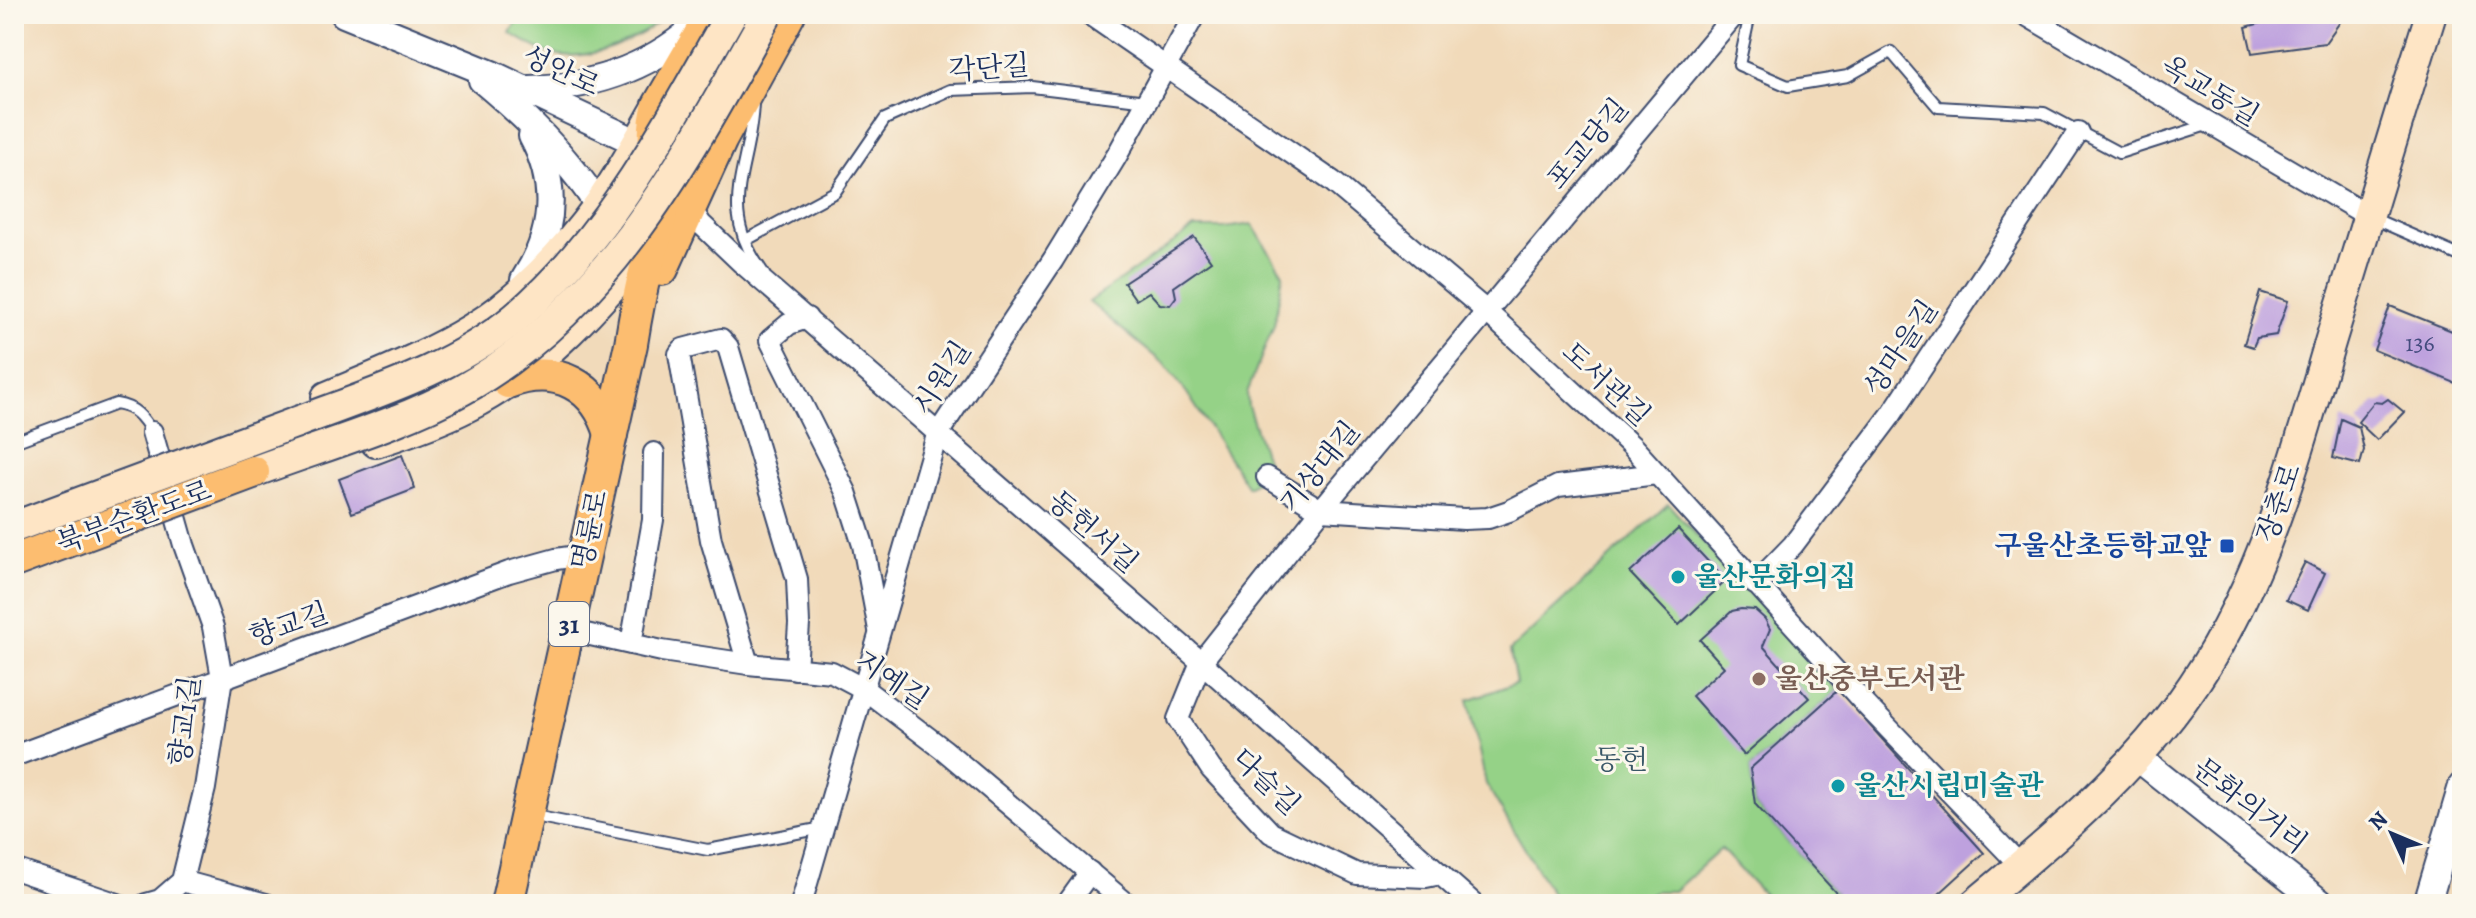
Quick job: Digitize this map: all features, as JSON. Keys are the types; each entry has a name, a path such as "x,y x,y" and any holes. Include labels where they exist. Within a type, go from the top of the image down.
{"main road":[{"path":"242,437 440,348 502,307 537,275 646,146 659,105 710,14"},
{"path":"242,437 402,383 471,348 513,319 566,267 614,208 681,102 731,14"},
{"path":"255,477 448,396 499,367 532,343 609,267 639,227 709,117 767,14"},
{"path":"631,344 637,308 721,139 789,14"},
{"name":"장춘로","path":"1975,904 2138,758 2184,699 2233,619 2271,533 2431,14"},
{"path":"646,146 661,190 682,220"},
{"path":"255,477 417,428 469,406 508,382 570,329 628,269 682,220"},
{"path":"631,344 682,220"},
{"name":"명륜로","path":"507,904 631,344"},
{"path":"508,382 526,375 543,374 572,383 600,407 611,434"},
{"name":"북부순환도로","path":"27,522 242,437"},
{"name":"북부순환도로","path":"14,561 255,477"}],"street":[{"name":"성안로","path":"344,14 446,55 516,95 672,159 703,154 721,139"},
{"path":"516,95 617,74 675,44 710,14"},
{"name":"도서관길","path":"1089,14 1332,181 1485,310 1631,445 1867,706 2021,866"},
{"name":"시원길","path":"801,904 937,435 1053,260 1195,14"},
{"name":"포교당길","path":"1485,310 1735,14"},
{"name":"옥교동길","path":"2024,14 2368,216"},
{"path":"516,95 537,131 599,205 614,232 628,269 637,308"},
{"path":"502,307 537,260 546,240 550,202 543,163 516,95"},
{"name":"성마을길","path":"1755,584 1793,545 1891,415 2078,132"},
{"path":"646,146 667,164 682,220"},
{"name":"동헌서길","path":"682,220 777,292 1474,904"},
{"name":"기상대길","path":"1201,662 1485,310"},
{"path":"807,318 789,324 770,340 846,492 863,545 880,634"},
{"path":"748,664 711,540 679,354 683,349 721,339 728,347 797,579 799,624 796,669"},
{"name":"향교1길","path":"152,432 184,545 213,627 222,678 205,788 182,881"},
{"path":"631,644 653,520 654,453"},
{"path":"1267,477 1321,510 1488,518 1558,486 1657,474"},
{"name":"향교길","path":"14,756 509,572 584,555"},
{"name":"지예길","path":"568,630 748,664 832,672 864,689 943,749 1127,904"},
{"name":"다슬길","path":"1201,662 1178,719 1211,769 1271,833 1357,874 1426,877 1441,874"},
{"name":"문화의거리","path":"2138,758 2322,904"},
{"path":"2427,904 2462,786"},
{"path":"14,869 118,904"},
{"path":"1067,904 1090,872"},
{"path":"146,904 160,900 182,881 266,904"}],"lane":[{"path":"1750,14 1739,65 1788,86 1848,76 1891,52 1938,107 2044,113 2119,153 2210,124"},
{"path":"759,71 754,87 751,133 737,190 737,207 746,240 758,265 777,292"},
{"name":"각단길","path":"746,240 835,192 885,119 950,90 1032,87 1147,101"},
{"path":"2368,216 2462,257"},
{"path":"14,442 116,404 129,406 143,417 152,432"},
{"path":"527,815 708,850 823,828"}],"green space":[{"path":"521,14 670,14 644,32 613,47 565,56 544,51 510,33"},
{"path":"1252,224 1283,274 1274,325 1247,393 1248,406 1270,472 1248,487 1187,393 1164,364 1089,302 1194,228"},
{"name":"동헌","path":"1668,504 1838,690 1750,769 1755,804 1836,893 1825,904 1773,904 1721,849 1674,891 1655,891 1632,904 1558,904 1486,784 1468,700 1516,683 1510,650"}],"building":[{"path":"2296,14 2338,14 2340,22 2325,43 2252,53 2246,27"},
{"path":"1194,237 1211,261 1174,287 1176,297 1170,305 1160,304 1149,292 1136,300 1124,283"},
{"path":"2260,292 2288,301 2276,335 2257,338 2253,347 2244,344"},
{"path":"2390,306 2462,335 2462,376 2457,376 2455,383 2374,350"},
{"path":"2388,399 2404,412 2377,440 2358,422 2374,402 2382,403"},
{"path":"2341,419 2359,427 2364,450 2360,465 2333,458"},
{"path":"402,455 415,489 352,513 339,479"},
{"name":"울산문화의집","path":"1678,529 1726,581 1679,625 1630,573"},
{"path":"2305,562 2325,573 2308,610 2286,600"},
{"path":"1755,610 1765,619 1770,629 1763,646 1809,698 1744,755 1692,696 1724,667 1700,640 1732,611"},
{"name":"울산시립미술관","path":"1838,690 1984,853 1928,904 1846,904 1755,804 1750,769"}],"place":[{"name":"구울산초등학교앞","path":"2227,546"},
{"name":"울산문화의집","path":"1678,577"},
{"name":"울산중부도서관","path":"1759,679"},
{"name":"울산시립미술관","path":"1838,786"}]}
